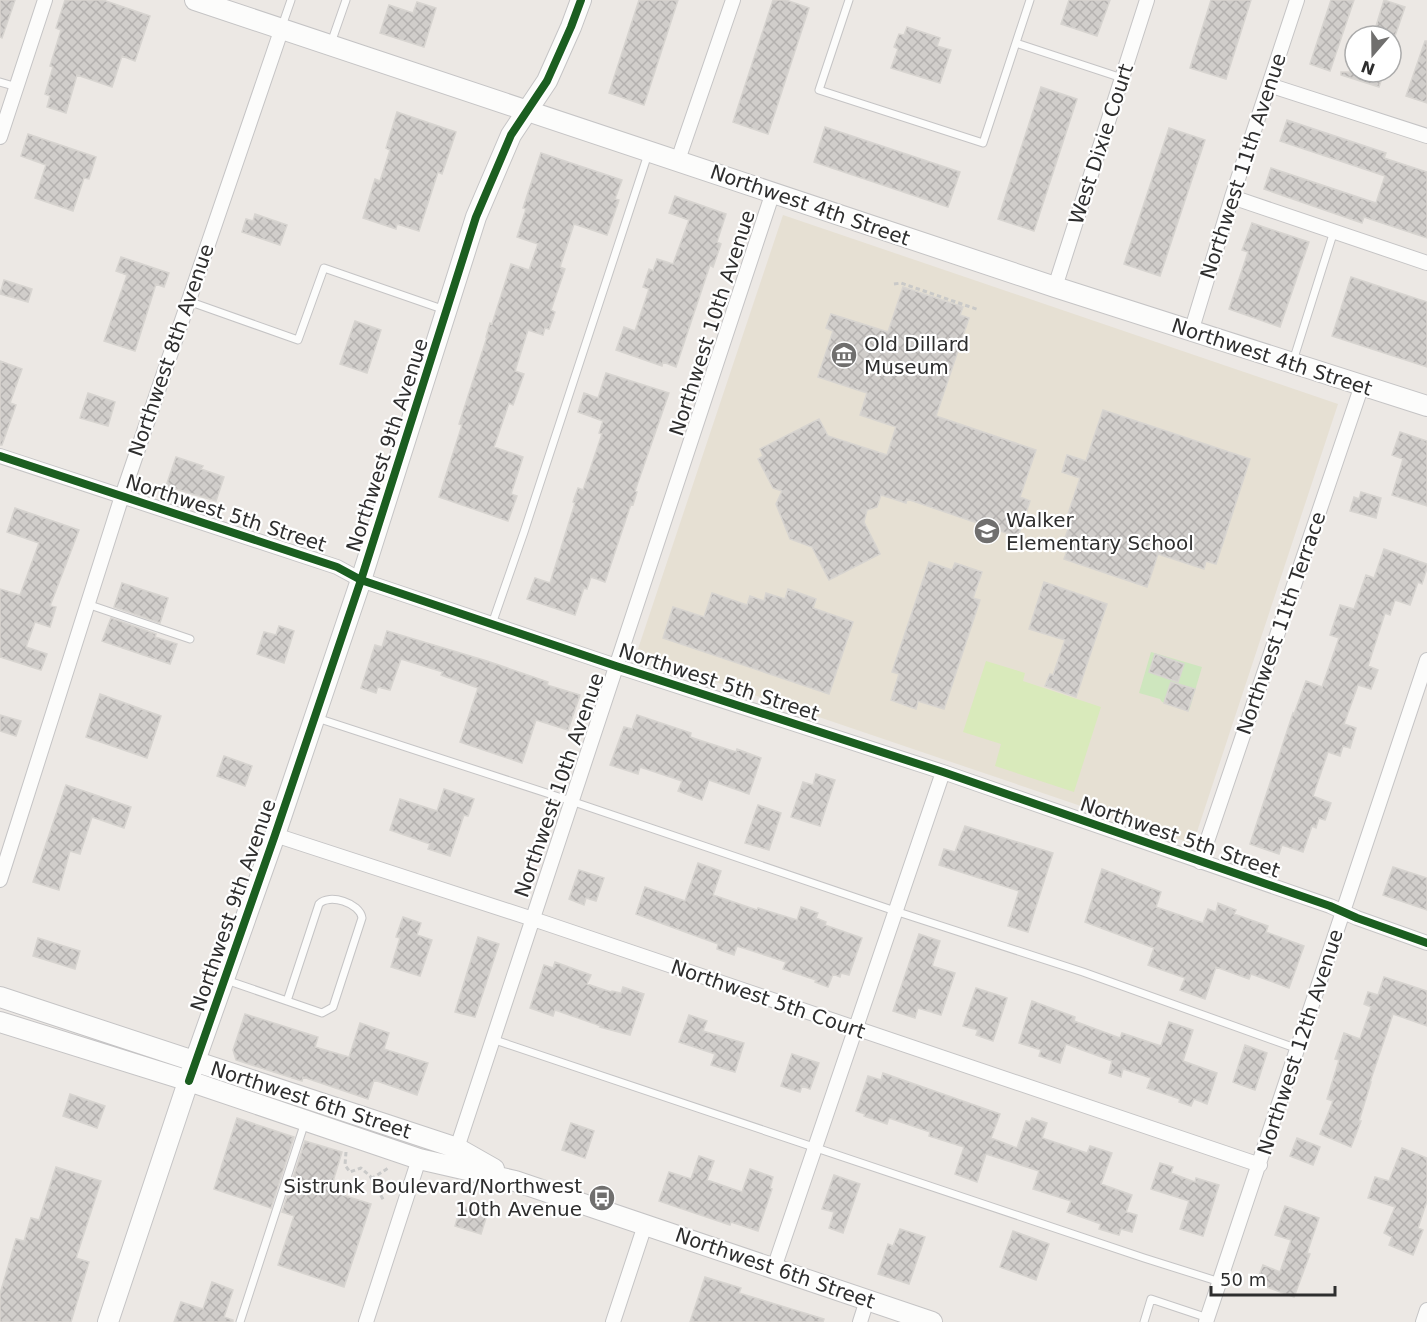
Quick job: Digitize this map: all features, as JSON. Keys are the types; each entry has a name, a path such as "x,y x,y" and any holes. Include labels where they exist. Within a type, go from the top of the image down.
{"street":[{"path":"0,137 45,0"},
{"name":"Northwest 4th Street","path":"195,0 1191,332 1427,406"},
{"name":"Northwest 9th Avenue","path":"108,1322 195,1061 275,835 361,580 476,218 511,135 547,81 572,27 581,0"},
{"path":"678,160 733,0"},
{"name":"West Dixie Court","path":"1055,287 1148,0"},
{"name":"Northwest 11th Avenue","path":"1191,332 1232,197 1297,0"},
{"name":"Northwest 8th Avenue","path":"0,880 122,496 282,28"},
{"path":"1269,85 1427,136"},
{"name":"Northwest 10th Avenue","path":"457,1149 531,919 773,192"},
{"path":"1232,197 1427,263"},
{"name":"Northwest 11th Terrace","path":"1200,862 1362,385"},
{"name":"Northwest 5th Street","path":"0,456 337,567 361,580 616,666 943,772 1343,911 1427,943"},
{"name":"Northwest 12th Avenue","path":"1207,1320 1427,660"},
{"path":"774,1268 943,772"},
{"name":"Northwest 5th Court","path":"275,835 1260,1165"},
{"name":"Northwest 6th Street","path":"0,998 457,1149 515,1181"},
{"name":"Northwest 6th Street","path":"0,1022 189,1081 419,1159 515,1181 932,1322"},
{"path":"366,1322 419,1159"},
{"path":"613,1322 645,1225"},
{"path":"860,1322 867,1300"},
{"path":"1423,1322 1427,1310"}],"lane":[{"path":"282,28 291,0"},
{"path":"330,45 346,0"},
{"path":"849,0 819,90 983,143 1030,0"},
{"path":"1016,43 1122,78"},
{"path":"0,82 17,87"},
{"path":"492,624 649,151"},
{"path":"1292,363 1334,231"},
{"path":"188,301 298,340 324,268 447,311"},
{"path":"87,604 190,639"},
{"path":"315,717 1083,972 1298,1049"},
{"path":"224,980 322,1013 328,1012 333,1007 362,918 357,907 330,898 323,899 319,904 287,1001"},
{"path":"492,1038 1220,1282"},
{"path":"240,1322 305,1120"},
{"path":"1144,1322 1151,1299 1207,1320"}],"path":[{"path":"894,284 901,283 979,310"},
{"path":"346,1147 345,1165 350,1172 361,1168 371,1179 384,1201"},
{"path":"371,1179 396,1164"}],"shaded area":[{"name":"Walker Elementary School","path":"783,215 1338,404 1193,844 636,655"}],"green space":[{"path":"1151,652 1202,667 1189,711 1139,693"},
{"path":"986,661 1025,673 1023,681 1101,707 1074,792 995,766 1001,744 963,732"}],"building":[{"path":"0,0 15,0 2,38 0,37"},
{"path":"65,0 103,0 150,16 135,61 122,56 112,87 77,75 66,113 47,107 50,96 45,94 53,67 50,66 61,30 56,28"},
{"path":"639,0 678,0 644,105 609,93"},
{"path":"773,0 786,0 809,8 768,134 733,122"},
{"path":"1069,0 1110,0 1097,36 1061,24"},
{"path":"1211,0 1251,0 1226,79 1190,68"},
{"path":"1331,0 1354,0 1346,24 1343,24 1343,33 1330,71 1310,64"},
{"path":"1384,0 1405,7 1399,24 1377,24"},
{"path":"417,2 436,8 424,47 380,33 389,5 413,13"},
{"path":"907,27 940,38 937,46 951,50 940,83 891,68 898,49 894,47 899,34 904,35"},
{"path":"1425,41 1427,41 1427,103 1406,96"},
{"path":"1041,87 1077,99 1034,231 998,219"},
{"path":"397,112 456,132 442,174 438,172 419,231 397,224 396,229 363,218 375,179 380,181 390,150 386,148"},
{"path":"1287,120 1386,153 1384,158 1427,172 1427,238 1364,217 1362,223 1264,189 1271,168 1376,203 1385,176 1280,141"},
{"path":"825,127 960,172 948,207 814,162"},
{"path":"1169,128 1205,140 1160,276 1124,264"},
{"path":"28,134 96,157 89,179 84,178 73,211 35,198 46,165 21,156"},
{"path":"541,153 622,180 615,199 619,200 607,235 574,224 560,267 565,269 551,310 555,312 549,329 545,328 543,335 528,330 515,371 524,374 513,405 509,403 494,447 523,457 511,494 517,496 508,521 439,497 462,425 459,424 490,323 492,324 511,264 529,270 538,244 517,237 526,209 523,208"},
{"path":"675,196 726,214 717,242 721,244 713,267 710,265 676,367 663,362 662,366 616,350 624,327 635,331 649,289 643,287 649,269 653,271 657,259 673,264 689,220 669,213"},
{"path":"255,214 287,225 280,245 242,232 246,219 253,221"},
{"path":"1252,223 1309,242 1280,327 1229,309 1248,252 1242,250"},
{"path":"121,257 169,273 164,287 156,284 135,351 104,341 127,275 116,271"},
{"path":"1351,277 1427,302 1427,367 1332,336"},
{"path":"4,280 32,289 28,302 0,294"},
{"path":"903,287 963,307 960,315 969,318 936,416 1036,450 1020,497 1030,501 1018,537 907,499 906,503 881,495 877,507 867,510 864,522 880,554 829,580 812,547 790,539 776,504 782,491 773,488 758,459 763,456 760,449 819,419 828,436 887,455 896,427 860,415 867,393 818,377 833,331 826,328 831,314 888,332"},
{"path":"355,321 381,330 367,373 340,364"},
{"path":"0,361 22,369 10,403 16,405 2,445 0,445"},
{"path":"606,373 669,393 635,491 637,492 633,505 631,504 605,582 591,577 587,589 584,588 575,615 527,599 535,578 550,583 575,503 573,502 578,488 583,490 602,434 599,433 603,421 578,412 584,393 598,398"},
{"path":"88,393 115,402 108,426 80,418"},
{"path":"1103,410 1250,459 1216,564 1206,561 1204,569 1158,554 1147,587 1064,559 1067,551 1061,549 1070,524 1065,523 1080,478 1062,472 1067,455 1086,461"},
{"path":"1400,432 1427,441 1427,506 1392,495 1403,459 1392,455"},
{"path":"176,457 203,466 201,469 224,477 216,501 166,486"},
{"path":"1361,492 1381,498 1376,518 1350,511 1354,497 1359,499"},
{"path":"15,508 79,530 50,606 56,607 50,627 35,622 26,647 47,654 41,670 0,657 0,589 20,595 39,543 7,532"},
{"path":"1384,549 1427,564 1427,568 1422,584 1418,582 1410,605 1395,600 1390,615 1385,613 1368,666 1378,670 1371,689 1358,685 1344,724 1356,728 1350,748 1343,746 1340,756 1328,752 1313,796 1331,803 1325,820 1319,818 1316,828 1312,826 1303,852 1282,845 1279,854 1250,844 1293,713 1306,681 1322,687 1339,638 1330,635 1340,605 1354,609 1366,575 1374,578"},
{"path":"929,562 952,570 955,563 982,572 973,598 980,600 944,709 918,701 916,709 891,700 899,674 892,672"},
{"path":"1044,582 1107,604 1076,697 1045,686 1050,674 1053,675 1065,640 1029,629"},
{"path":"122,583 168,598 160,623 114,607"},
{"path":"788,589 816,599 813,608 853,622 829,694 663,638 673,607 704,617 712,593 747,605 750,596 764,601 766,593 785,599"},
{"path":"111,618 177,644 170,664 102,641"},
{"path":"279,626 294,631 284,663 257,654 264,632 276,635"},
{"path":"387,631 487,661 548,682 547,685 580,695 568,730 536,720 522,763 460,742 478,688 441,675 443,672 401,659 390,690 378,687 376,693 361,688 375,645 382,647"},
{"path":"1155,654 1184,664 1178,682 1149,672"},
{"path":"1171,682 1195,689 1188,711 1164,703"},
{"path":"100,694 161,716 147,758 86,737"},
{"path":"0,715 21,721 16,736 0,731"},
{"path":"637,715 691,733 690,737 736,752 737,749 761,758 749,794 709,780 702,800 678,791 682,781 640,767 638,774 610,765 624,727 632,729"},
{"path":"224,756 252,766 245,786 217,776"},
{"path":"816,774 835,780 820,826 791,817 803,782 813,785"},
{"path":"66,785 131,807 124,828 92,817 80,854 70,851 59,890 33,882"},
{"path":"444,789 474,799 468,816 464,815 450,856 428,849 430,844 390,830 400,799 437,811"},
{"path":"758,805 781,813 769,850 745,843"},
{"path":"965,826 1053,853 1028,932 1008,926 1019,891 939,865 944,849 955,852"},
{"path":"698,863 721,871 713,895 757,910 758,908 797,920 801,907 818,913 816,918 826,922 825,925 862,938 849,975 841,973 840,977 833,974 828,987 815,982 816,980 783,969 786,962 737,946 734,955 717,949 718,944 636,914 645,887 685,901"},
{"path":"1393,867 1427,878 1427,910 1383,895"},
{"path":"1102,869 1161,892 1156,907 1203,923 1208,909 1216,912 1218,903 1236,910 1234,914 1268,926 1266,932 1304,946 1289,988 1251,974 1249,979 1216,967 1205,999 1180,990 1185,978 1148,965 1154,948 1085,922"},
{"path":"579,870 604,878 596,901 586,898 584,905 569,899"},
{"path":"403,917 421,923 417,935 432,940 420,976 391,967 400,938 396,937"},
{"path":"919,934 940,941 932,966 955,973 941,1015 918,1008 915,1018 893,1011"},
{"path":"478,937 499,944 475,1017 455,1012"},
{"path":"38,938 80,951 75,969 33,956"},
{"path":"555,962 591,975 587,984 611,992 621,993 623,987 644,994 630,1035 600,1027 555,1010 553,1016 530,1008 544,965 553,968"},
{"path":"1384,977 1427,991 1427,1026 1393,1014 1351,1147 1320,1134 1333,1101 1327,1099 1339,1060 1335,1059 1344,1033 1360,1039 1371,1007 1364,1004 1368,992 1378,995"},
{"path":"976,988 1007,998 993,1041 976,1035 978,1030 963,1026"},
{"path":"1032,1001 1075,1017 1074,1021 1120,1038 1122,1033 1161,1046 1169,1022 1193,1030 1183,1061 1217,1073 1207,1104 1194,1099 1191,1106 1179,1102 1180,1099 1147,1088 1151,1078 1123,1069 1121,1077 1109,1073 1112,1061 1066,1044 1060,1063 1039,1056 1041,1050 1019,1043"},
{"path":"245,1014 318,1037 315,1047 349,1057 360,1023 389,1033 384,1049 428,1063 417,1095 374,1080 368,1099 303,1077 302,1081 236,1060 233,1050"},
{"path":"689,1015 707,1021 703,1031 744,1043 735,1072 711,1065 715,1054 679,1042"},
{"path":"1245,1045 1267,1053 1255,1090 1233,1082"},
{"path":"792,1054 819,1063 810,1089 802,1086 800,1092 781,1086"},
{"path":"883,1073 1000,1114 991,1138 1017,1148 1026,1121 1030,1122 1032,1118 1047,1123 1042,1138 1087,1153 1090,1146 1112,1153 1101,1184 1132,1195 1126,1212 1137,1215 1132,1232 1121,1229 1119,1235 1099,1229 1101,1224 1067,1212 1071,1201 1033,1189 1039,1171 986,1154 977,1182 955,1174 964,1147 929,1136 930,1132 889,1118 887,1124 856,1111 868,1076 881,1080"},
{"path":"70,1094 105,1106 97,1128 63,1116"},
{"path":"237,1118 294,1137 271,1208 214,1189"},
{"path":"571,1123 594,1131 585,1158 562,1150"},
{"path":"1297,1138 1320,1147 1313,1165 1290,1156"},
{"path":"305,1141 342,1152 330,1191 371,1204 344,1287 278,1265 294,1216 282,1212"},
{"path":"1402,1148 1427,1158 1427,1201 1418,1228 1423,1230 1413,1255 1389,1245 1392,1237 1384,1233 1395,1207 1368,1198 1375,1177 1389,1181"},
{"path":"699,1156 714,1161 707,1180 742,1192 750,1169 773,1177 770,1188 772,1189 758,1231 731,1222 730,1225 659,1201 669,1172 691,1179"},
{"path":"1160,1163 1173,1167 1171,1173 1195,1182 1196,1178 1219,1185 1203,1236 1180,1229 1189,1201 1151,1189"},
{"path":"56,1167 101,1181 76,1258 89,1262 71,1322 0,1322 0,1294 16,1239 24,1241 31,1218 39,1220"},
{"path":"834,1175 860,1184 843,1233 829,1228 834,1212 822,1209"},
{"path":"461,1206 487,1215 481,1234 455,1226"},
{"path":"1285,1206 1319,1218 1307,1253 1310,1254 1294,1297 1256,1283 1263,1265 1280,1272 1291,1240 1275,1235"},
{"path":"900,1229 925,1237 909,1284 878,1274 888,1244 893,1246"},
{"path":"1013,1231 1049,1244 1036,1280 1000,1267"},
{"path":"705,1277 741,1288 739,1293 824,1319 823,1322 690,1322"},
{"path":"212,1282 233,1290 224,1317 233,1322 174,1322 181,1302 203,1309"}],"cycle path":[{"path":"189,1081 361,580 476,217 511,135 547,81 581,0"},
{"path":"0,456 337,567 361,580 616,666 943,772 1330,906 1427,943"}],"place":[{"name":"Old Dillard Museum","path":"844,355"},
{"name":"Walker Elementary School","path":"987,531"},
{"name":"Sistrunk Boulevard/Northwest 10th Avenue","path":"602,1198"}]}
